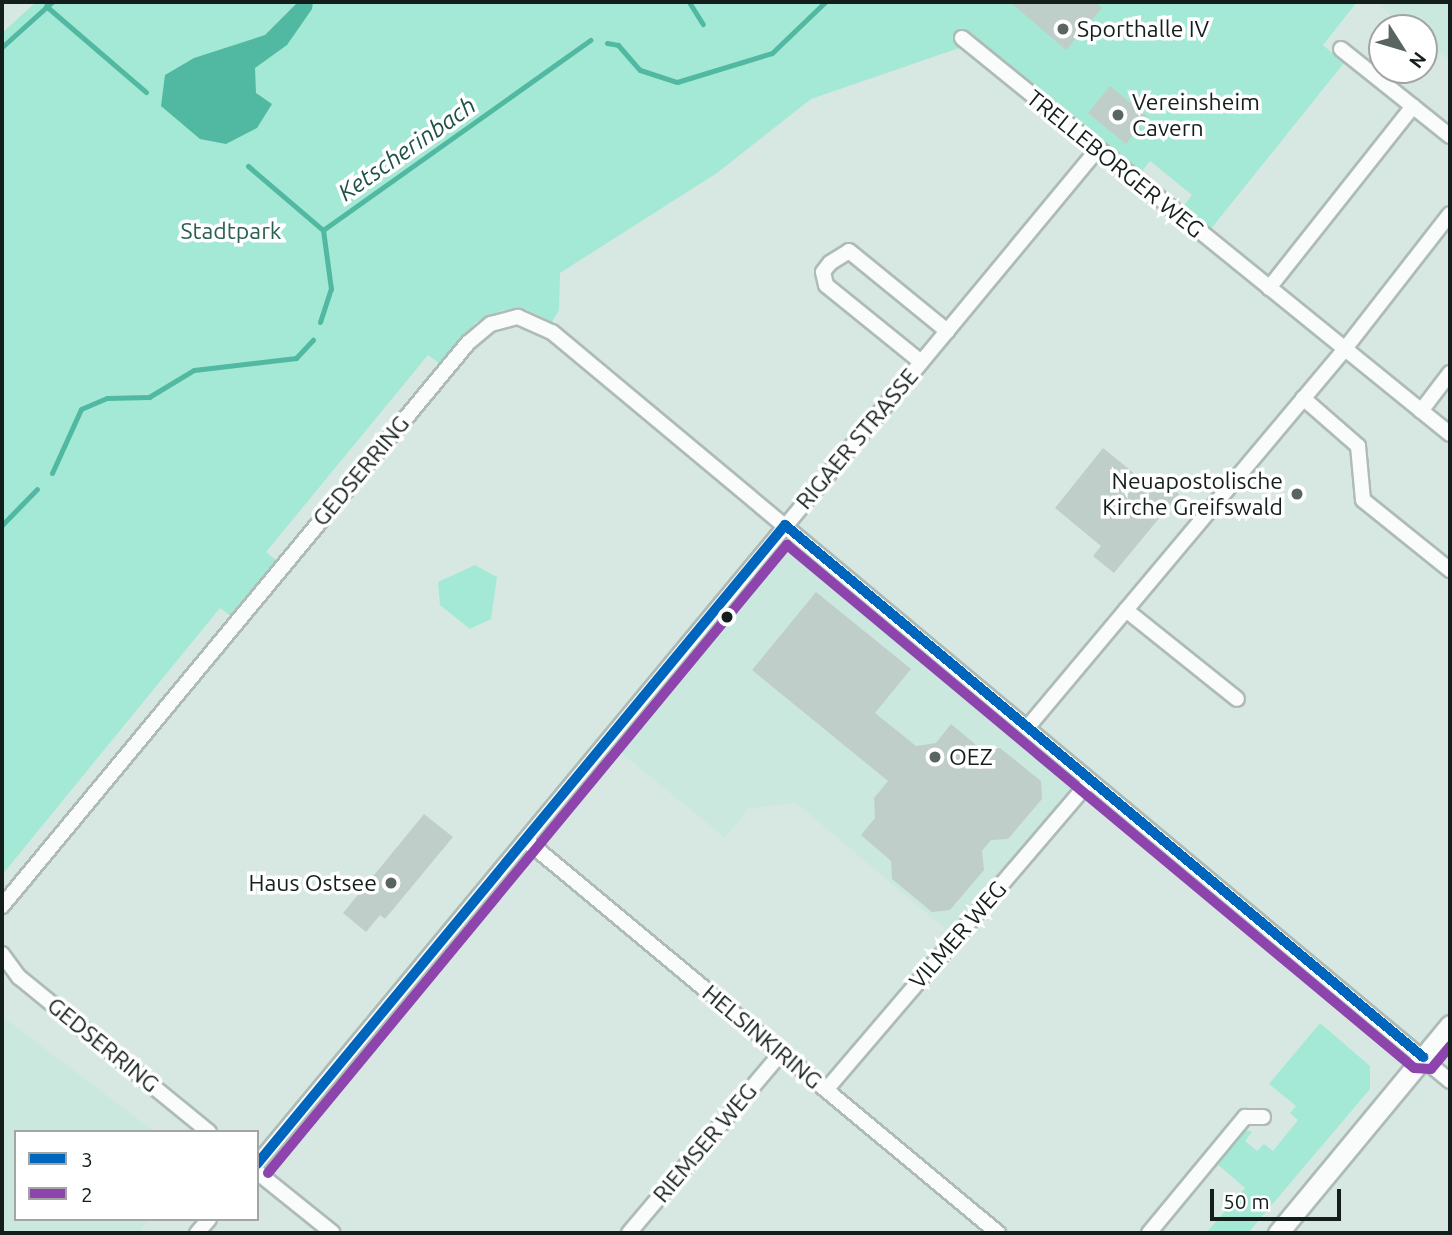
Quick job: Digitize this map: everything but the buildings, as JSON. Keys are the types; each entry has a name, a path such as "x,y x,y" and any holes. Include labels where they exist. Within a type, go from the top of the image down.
{"main road":[{"path":"1278,1233 1450,1025"}],"street":[{"name":"TRELLEBORGER WEG","path":"962,38 1450,434"},
{"path":"1341,49 1450,136"},
{"path":"1269,288 1413,106"},
{"name":"RIGAER STRASSE","path":"259,1162 1097,150"},
{"path":"1027,728 1344,350 1450,214"},
{"name":"RIGAER STRASSE","path":"920,362 826,285 823,272 830,263 849,251 947,331"},
{"name":"GEDSERRING","path":"2,906 468,342 491,324 518,317 552,332 1450,1081"},
{"path":"1421,411 1450,373"},
{"path":"1303,398 1358,446 1363,500 1450,570"},
{"path":"1126,611 1237,699"},
{"name":"VILMER WEG","path":"826,1090 1090,780"},
{"name":"HELSINKIRING","path":"527,841 998,1233"},
{"name":"GEDSERRING","path":"2,954 19,977 207,1130"},
{"name":"RIEMSER WEG","path":"629,1233 781,1054"},
{"path":"1149,1233 1245,1117 1263,1117"},
{"path":"259,1174 333,1233"}],"shaded area":[{"path":"298,2 313,2 312,9 287,45 255,68 256,93 272,104 257,128 226,144 200,139 161,106 165,75 194,58 265,35"},
{"path":"1375,2 1450,2 1450,61 1438,51 1438,14 1390,14"},
{"path":"788,549 804,554 1069,775 1070,793 950,933 796,803 748,809 725,838 613,746 775,557"},
{"path":"2,1016 152,1130 14,1130 14,1221 148,1221 138,1233 2,1233"}],"green space":[{"name":"Stadtpark","path":"36,2 1357,2 1323,45 1344,63 1210,230 1182,208 1192,195 1150,161 1140,174 965,29 962,47 811,99 717,173 560,273 559,310 552,322 525,309 503,310 476,322 440,364 428,355 266,552 277,561 231,616 220,608 2,875 2,33"},
{"path":"475,565 497,577 491,619 470,629 440,605 438,582"},
{"path":"1320,1023 1370,1066 1370,1089 1248,1233 1206,1233 1245,1188 1215,1162 1243,1129 1252,1132 1245,1141 1257,1151 1264,1144 1273,1151 1298,1120 1290,1113 1296,1106 1269,1084"}],"waterway":[{"path":"2,47 52,2"},
{"path":"689,2 703,24"},
{"name":"Ketscherinbach","path":"607,43 618,45 640,70 677,82 772,53 825,2"},
{"path":"46,6 146,92"},
{"name":"Ketscherinbach","path":"320,322 331,289 323,230 590,40"},
{"path":"248,166 323,230"},
{"name":"Ketscherinbach","path":"52,473 81,409 107,398 149,397 194,370 296,358 313,340"},
{"name":"Ketscherinbach","path":"2,525 37,489"}],"transit line":[{"name":"3","path":"785,525 1423,1057"},
{"name":"3","path":"259,1162 785,525"},
{"name":"2","path":"268,1173 787,545 1414,1068 1431,1069 1450,1046"}],"place":[{"name":"Sporthalle IV","path":"1063,29"},
{"name":"Vereinsheim Cavern","path":"1118,115"},
{"name":"Neuapostolische Kirche Greifswald","path":"1297,494"},
{"name":"OEZ","path":"935,757"},
{"name":"Haus Ostsee","path":"391,883"}]}
